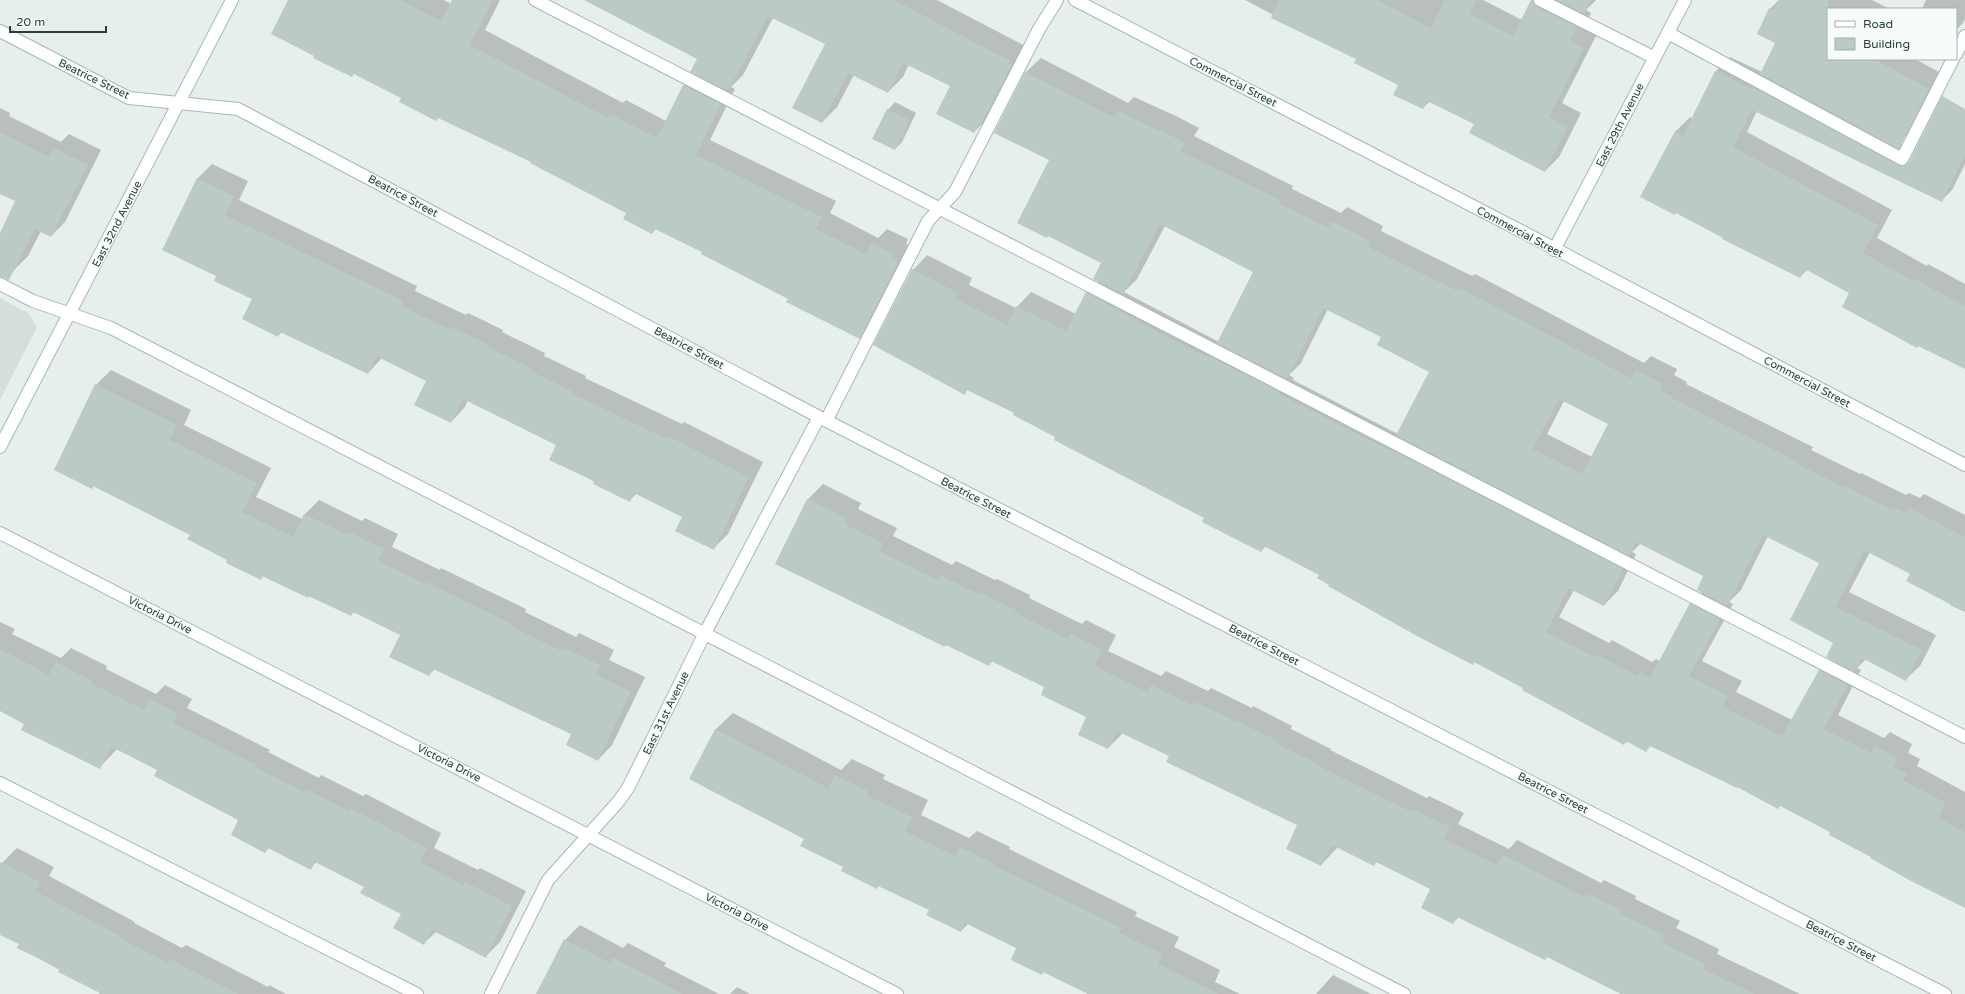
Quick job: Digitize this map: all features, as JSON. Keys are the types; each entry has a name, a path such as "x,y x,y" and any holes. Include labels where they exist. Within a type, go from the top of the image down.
{"street":[{"name":"East 32nd Avenue","path":"0,447 232,0"},
{"path":"535,0 1965,737"},
{"name":"East 31st Avenue","path":"491,994 548,880 628,788 705,633 928,222 955,192 1039,30 1057,0"},
{"name":"Commercial Street","path":"1075,0 1965,465"},
{"path":"1540,0 1655,58"},
{"name":"East 29th Avenue","path":"1554,250 1685,0"},
{"name":"Beatrice Street","path":"0,31 129,98 238,109 822,419 1945,994"},
{"path":"1668,33 1902,159 1952,60"},
{"path":"1957,52 1965,36"},
{"path":"0,284 33,301 111,328 1404,994"},
{"name":"Victoria Drive","path":"0,533 897,994"},
{"path":"0,783 417,994"}],"shaded area":[{"path":"0,298 28,313 37,327 0,400"}],"building":[{"path":"288,0 400,0 441,21 452,0 493,0 470,45 608,118 610,114 657,138 683,85 721,104 696,155 822,217 816,229 866,254 872,243 894,254 892,259 898,262 860,339 786,302 788,299 701,254 702,252 655,229 652,234 623,219 626,213 530,163 531,162 438,118 436,121 399,102 401,98 354,74 352,77 313,58 314,56 271,34"},
{"path":"584,0 894,0 1010,61 1009,64 1012,65 980,126 978,125 974,133 936,114 950,86 903,63 888,93 848,73 822,123 792,108 825,44 768,16 728,91 690,72 697,59"},
{"path":"1279,0 1377,0 1431,28 1445,0 1477,0 1470,14 1513,36 1531,0 1533,0 1537,7 1577,27 1570,41 1584,48 1549,117 1568,127 1545,172 1469,133 1474,124 1427,101 1423,109 1393,95 1398,85 1354,63 1356,59 1271,18"},
{"path":"1557,0 1591,0 1584,14"},
{"path":"1779,0 1828,0 1827,60 1876,60 1929,89 1899,149 1760,74 1775,43 1757,34 1769,8 1774,10"},
{"path":"1715,71 1752,89 1753,87 1902,166 1909,162 1942,96 1965,109 1965,154 1942,202 1752,110 1733,147 1878,225 1863,253 1912,280 1913,278 1965,306 1965,369 1918,346 1917,348 1842,307 1849,293 1805,269 1800,278 1722,239 1723,238 1676,213 1675,215 1640,197 1675,131 1683,136"},
{"path":"1025,72 1115,118 1118,111 1161,132 1161,130 1185,143 1180,151 1280,200 1278,203 1328,228 1332,221 1370,241 1367,246 1458,291 1460,288 1631,378 1636,370 1663,384 1660,390 1673,397 1672,398 1799,462 1798,464 1845,488 1846,487 1892,510 1893,507 1906,513 1909,508 1965,537 1965,612 1906,581 1910,574 1864,550 1836,607 1922,650 1906,681 1862,658 1854,672 1826,657 1833,643 1790,620 1819,563 1763,535 1727,606 1697,590 1703,576 1636,542 1629,556 1396,435 1429,372 1377,345 1381,337 1323,308 1287,379 1217,343 1253,272 1160,224 1123,294 1093,279 1101,263 1048,236 1047,238 1017,223 1049,160 994,133","holes":["1559,399 1608,424 1582,474 1533,449"]},
{"path":"887,109 910,120 895,150 872,139"},
{"path":"0,132 49,157 54,148 88,165 51,237 35,229 9,280 0,277 0,233 15,201 0,194"},
{"path":"197,178 234,196 225,215 404,301 401,306 451,330 452,327 489,345 488,347 531,368 530,371 572,391 571,393 667,439 668,436 749,477 714,550 675,531 682,517 634,493 630,502 593,484 594,481 549,460 556,445 463,399 451,423 414,405 426,381 376,356 368,374 280,332 278,337 242,319 252,299 214,281 216,276 162,250"},
{"path":"912,269 958,293 955,299 1007,325 1016,306 1066,331 1086,292 1148,327 1209,358 1210,356 1280,392 1279,394 1389,450 1390,449 1623,569 1604,606 1568,588 1546,632 1595,657 1596,654 1638,676 1640,672 1650,678 1690,603 1720,619 1689,676 1728,696 1722,707 1782,736 1819,670 1848,685 1824,729 1871,753 1875,746 1898,758 1894,767 1907,774 1903,780 1946,803 1938,818 1965,832 1965,908 1911,881 1870,858 1871,857 1829,835 1830,832 1780,806 1778,809 1737,787 1650,746 1646,752 1626,741 1624,745 1522,690 1523,688 1474,662 1473,665 1417,636 1328,586 1329,585 1317,578 1319,575 1264,546 1261,552 1202,522 1204,518 1054,440 1055,437 1013,415 1014,413 967,390 965,395 873,345"},
{"path":"95,384 177,425 170,440 257,483 242,512 293,537 304,514 348,535 349,532 384,549 378,561 425,584 426,582 512,624 511,626 562,651 564,648 600,665 595,674 631,692 598,761 566,745 571,734 433,669 429,676 389,657 400,635 353,612 351,616 309,596 308,598 262,576 261,580 226,563 227,560 187,539 190,535 93,486 92,489 54,470"},
{"path":"807,499 847,518 844,524 883,543 879,551 938,580 940,575 980,595 981,593 1016,610 1015,613 1068,639 1071,634 1102,650 1094,666 1148,692 1151,685 1193,706 1195,702 1278,741 1277,744 1317,763 1317,765 1412,812 1414,810 1450,827 1444,839 1497,865 1502,854 1586,898 1588,894 1622,911 1621,914 1666,936 1662,943 1705,964 1703,969 1755,994 1621,994 1547,957 1545,960 1457,917 1453,924 1421,908 1430,889 1376,862 1374,866 1332,845 1321,866 1286,849 1297,825 1166,762 1169,756 1117,731 1108,749 1078,735 1086,717 1041,695 1044,687 991,661 989,666 946,645 945,647 775,564"},
{"path":"0,649 49,675 56,662 93,681 92,684 144,710 150,699 178,714 173,723 256,765 254,767 304,792 306,789 349,811 350,808 427,848 420,862 463,885 465,882 512,906 486,958 432,930 424,945 393,928 401,914 360,893 364,887 315,862 311,870 268,848 265,853 231,835 238,820 154,776 157,770 112,747 100,769 21,730 24,724 0,711"},
{"path":"715,729 828,788 835,775 869,792 868,796 912,817 905,831 955,856 960,847 994,864 993,865 1121,928 1119,933 1163,954 1158,964 1219,994 1088,994 1043,972 1042,975 1011,960 1016,948 965,923 961,932 926,915 929,910 878,886 877,889 841,871 843,867 800,846 804,839 689,779"},
{"path":"0,862 40,882 35,891 121,936 120,938 168,963 170,959 238,994 102,994 58,972 60,969 17,948 19,944 0,935"},
{"path":"564,939 610,963 612,957 683,994 536,994"}]}
